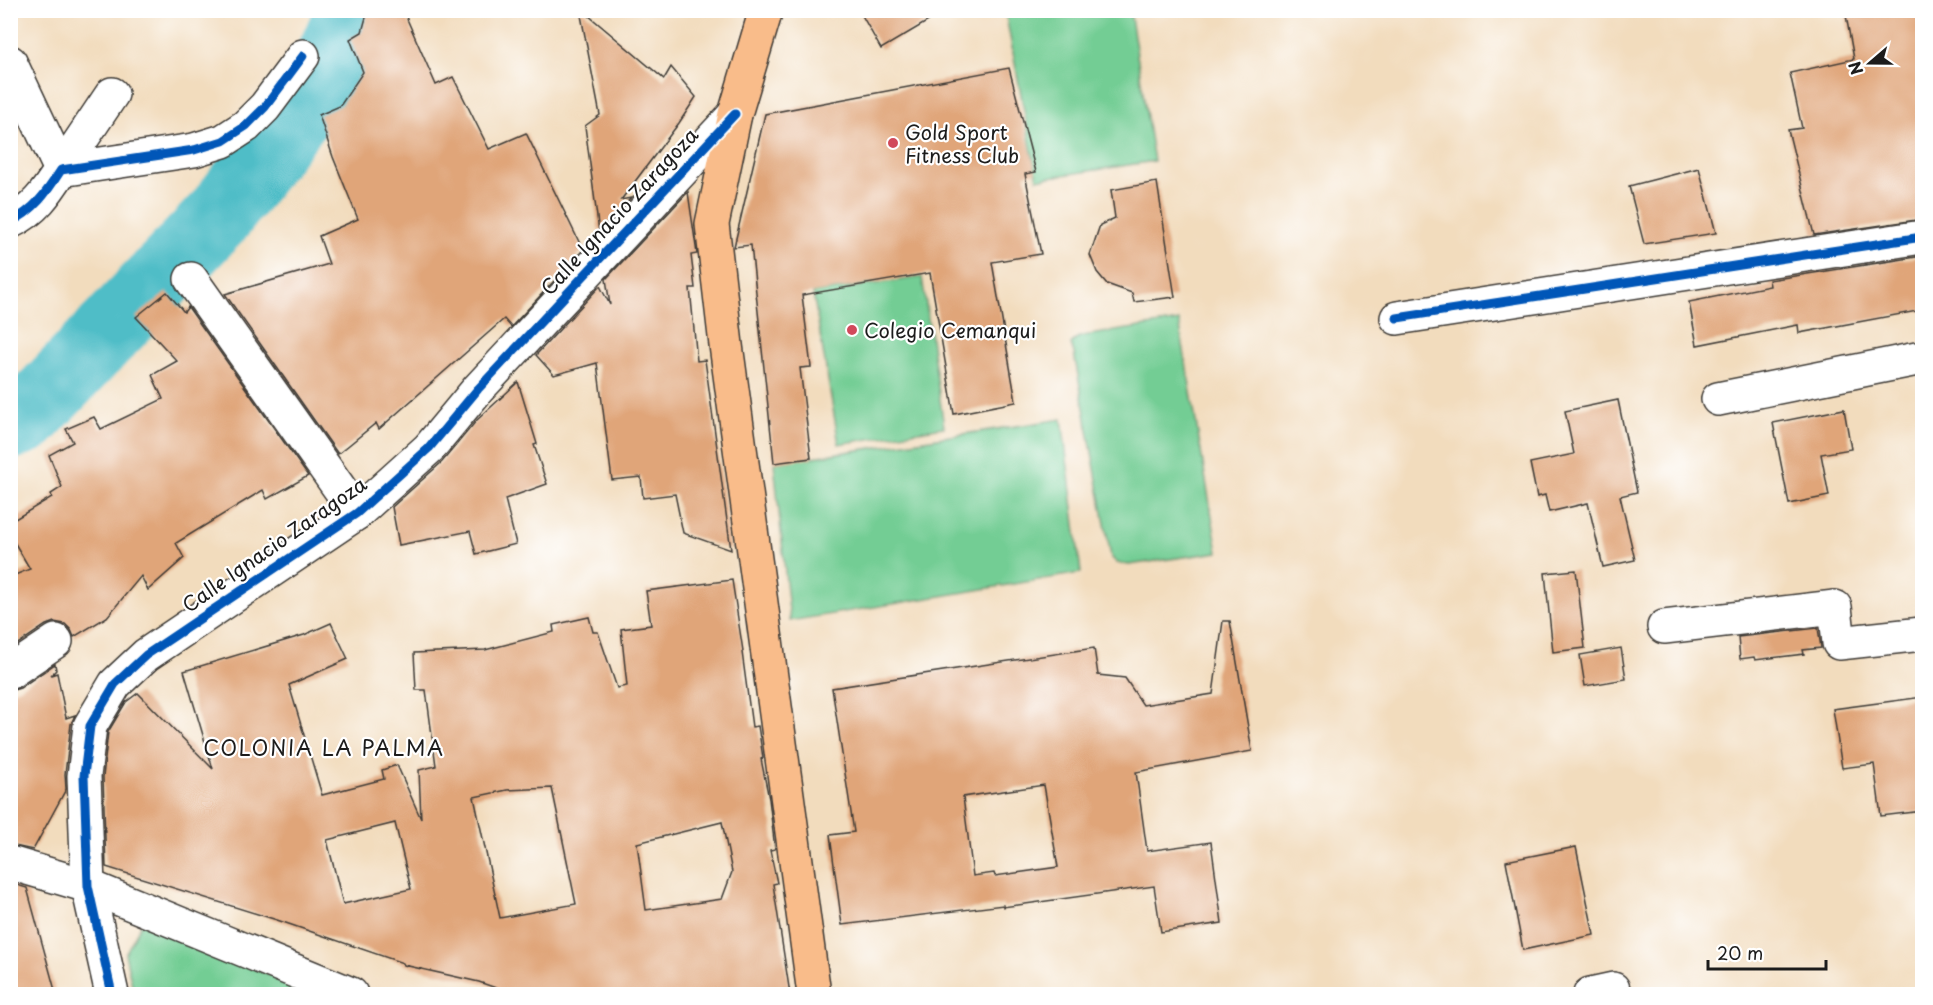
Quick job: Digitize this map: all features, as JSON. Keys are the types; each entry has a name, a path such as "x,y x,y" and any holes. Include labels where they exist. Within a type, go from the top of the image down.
{"main road":[{"path":"767,11 735,114 712,224 726,345 814,994"}],"street":[{"path":"61,170 194,150 223,141 246,126 265,108 303,56"},
{"path":"10,62 61,170"},
{"path":"10,222 23,216 45,196 112,94"},
{"name":"Calle Ignacio Zaragoza","path":"112,994 88,886 84,776 90,726 115,684 146,655 357,513 429,448 478,389 735,114"},
{"path":"1396,318 1923,237"},
{"name":"Calle Ignacio Zaragoza","path":"191,279 357,513"},
{"path":"1718,399 1923,358"},
{"path":"1664,627 1835,607 1839,643 1923,634"},
{"path":"10,672 56,641"},
{"path":"10,863 88,886 351,994"}],"green space":[{"path":"1005,11 1130,11 1154,161 1037,179"},
{"path":"922,277 944,427 839,444 813,293"},
{"path":"1179,321 1218,552 1129,565 1117,563 1111,557 1071,344 1083,336"},
{"path":"1062,419 1081,573 790,621 774,463"},
{"path":"142,923 318,994 134,994 125,954"}],"building":[{"path":"368,10 403,10 436,85 453,77 489,149 526,133 583,250 511,327 504,319 379,429 376,423 338,454 225,294 329,264 319,236 358,219 319,115 340,106 363,72 350,39 362,32"},
{"path":"580,10 664,79 671,67 696,97 621,200 631,198 599,232 585,126 600,115"},
{"path":"859,10 947,10 881,49"},
{"path":"1845,10 1919,10 1923,32 1923,219 1814,235 1788,130 1802,128 1790,73 1854,59"},
{"path":"1009,68 1036,172 1025,174 1041,254 992,262 1016,402 954,414 930,273 802,295 811,367 800,368 811,458 774,463 751,245 734,247 765,114"},
{"path":"1699,168 1716,233 1644,244 1629,186"},
{"path":"1157,182 1175,297 1134,302 1132,293 1107,284 1097,272 1090,255 1100,225 1115,218 1111,190"},
{"path":"688,192 697,254 691,255 695,288 690,288 697,361 705,360 731,550 683,533 675,494 643,498 641,477 612,480 597,363 554,375 536,355 600,286 610,305 606,279"},
{"path":"1923,256 1923,310 1799,333 1798,325 1697,345 1689,302 1770,286 1769,280"},
{"path":"167,292 184,312 188,307 308,476 267,499 263,490 176,543 184,558 148,590 141,576 107,617 74,637 65,624 54,622 10,649 10,577 30,569 10,535 10,522 52,497 51,494 62,487 49,455 73,442 66,429 94,417 101,429 163,399 152,375 177,361 136,317"},
{"path":"518,382 537,444 534,445 547,484 505,499 516,544 476,554 470,531 399,545 392,507 442,462 477,420"},
{"path":"1618,400 1637,492 1620,496 1635,560 1603,567 1588,503 1549,512 1545,495 1537,497 1530,463 1574,454 1565,411"},
{"path":"1844,409 1851,449 1821,454 1829,496 1789,504 1773,423"},
{"path":"1576,570 1585,648 1553,652 1545,573"},
{"path":"732,580 752,727 758,726 763,758 761,759 769,799 775,849 770,850 777,883 773,884 790,994 500,994 499,989 479,982 404,965 277,920 106,867 103,777 108,732 126,702 138,693 213,769 184,671 304,635 331,623 348,659 289,685 322,795 384,779 382,770 397,765 421,819 419,770 436,766 426,690 416,690 414,653 485,650 554,632 553,625 589,617 593,632 598,632 617,688 627,686 621,629 651,625 646,591","holes":["552,788 576,904 500,918 474,797 507,790","722,822 732,872 722,899 646,910 637,843","395,823 411,889 343,904 327,840"]},
{"path":"1223,621 1230,621 1252,751 1136,772 1147,851 1211,842 1222,923 1161,932 1154,886 1003,907 1003,905 842,925 830,835 854,832 832,688 1094,648 1098,675 1125,678 1143,705 1213,694","holes":["1044,785 1058,867 995,876 994,873 973,876 963,797"]},
{"path":"1818,628 1821,648 1803,650 1804,654 1755,660 1754,657 1740,659 1738,637"},
{"path":"1621,648 1626,679 1585,686 1580,655"},
{"path":"55,664 56,670 51,675 57,673 66,718 75,715 71,724 65,774 66,789 33,850 10,845 10,691 20,688"},
{"path":"1923,697 1923,811 1881,816 1874,764 1842,768 1833,709"},
{"path":"1576,847 1594,935 1523,950 1506,861"},
{"path":"10,883 27,888 56,994 10,994"}],"waterway":[{"path":"10,425 25,419 219,216 318,86 351,10"}],"cycle path":[{"path":"10,222 33,207 61,170 194,150 223,141 246,126 265,107 303,56"},
{"path":"112,994 88,886 84,776 90,726 115,684 146,655 357,513 429,448 478,389 735,114"},
{"path":"1397,318 1922,237"}],"place":[{"name":"Gold Sport Fitness Club","path":"893,143"},
{"name":"Colegio Cemanqui","path":"852,330"}],"district":[{"name":"COLONIA LA PALMA","path":"324,747"}]}
